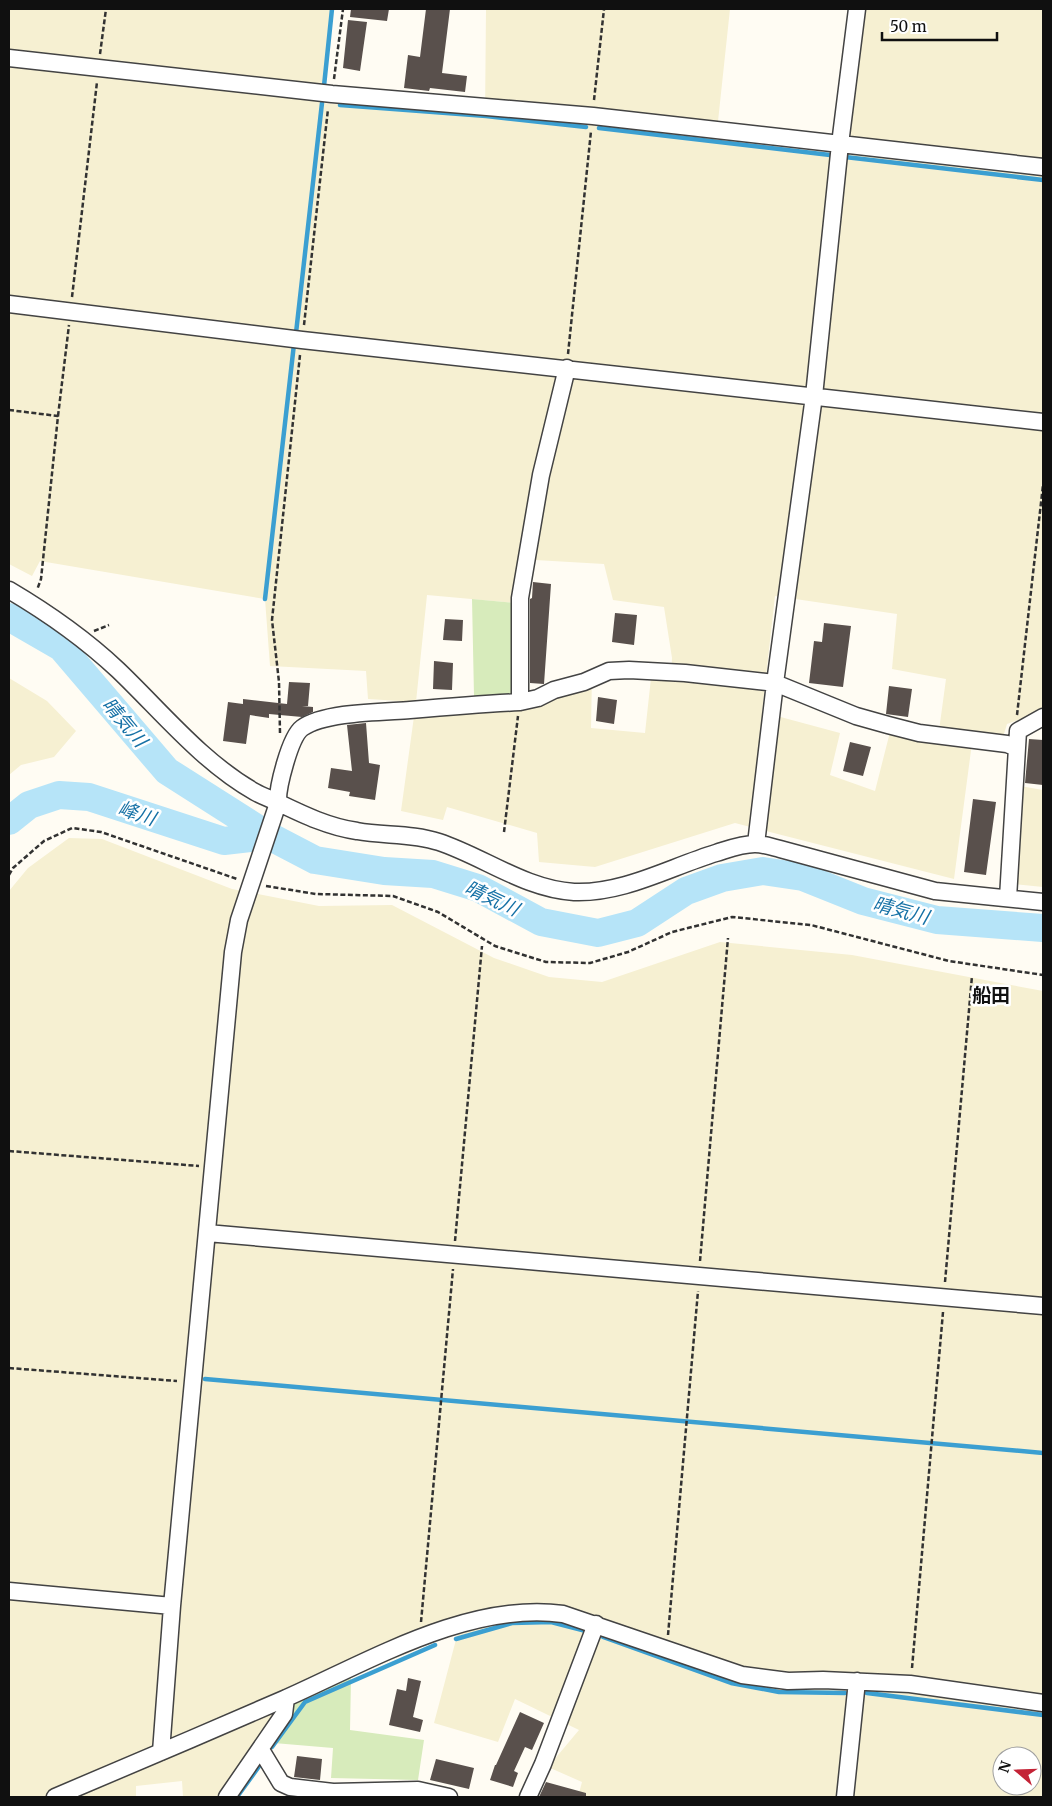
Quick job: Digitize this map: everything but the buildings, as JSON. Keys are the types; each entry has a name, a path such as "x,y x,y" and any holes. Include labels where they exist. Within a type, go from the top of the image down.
{"street":[{"path":"756,844 775,683 814,396 840,144 857,9"},
{"path":"9,58 332,94 592,116 1043,167"},
{"path":"9,304 302,340 1043,422"},
{"path":"520,702 520,598 541,476 567,368"},
{"path":"9,590 33,604 79,637 116,668 206,756 276,807 315,821 356,831 429,839 454,847 521,879 549,888 574,892 599,890 626,884 709,855 740,846 756,844 935,891 1043,902"},
{"path":"160,1752 233,952 239,920 276,807 277,793 292,744 300,730 314,721 356,714 520,702 538,698 554,690 584,682 609,671 630,670 743,678 775,683 856,716 888,725 919,733 1007,744 1017,748"},
{"path":"1008,898 1018,731 1043,717"},
{"path":"207,1232 1043,1306"},
{"path":"9,1591 172,1606"},
{"path":"54,1797 286,1698 423,1636 468,1622 516,1613 545,1612 563,1614 742,1675 788,1681 857,1681 910,1684 1043,1702"},
{"path":"528,1797 543,1764 596,1624"},
{"path":"845,1797 857,1681"},
{"path":"227,1797 284,1714 286,1698"},
{"path":"261,1750 281,1783 290,1787 333,1792 418,1790 448,1797"}],"path":[{"path":"33,604 41,579 58,416 106,9"},
{"path":"289,755 280,743 279,682 272,620 328,108 332,94 342,9"},
{"path":"567,368 604,9"},
{"path":"9,410 58,416"},
{"path":"1018,731 1016,720 1043,485"},
{"path":"504,832 520,702"},
{"path":"9,875 13,868 44,841 72,828 101,832 251,884 316,894 393,896 438,912 495,946 546,962 590,962 628,952 672,932 732,917 811,925 949,961 1043,975"},
{"path":"667,1651 728,938"},
{"path":"423,1636 421,1624 482,946"},
{"path":"910,1684 972,976"},
{"path":"9,1151 213,1167"},
{"path":"9,1368 193,1382"}],"shaded area":[{"path":"9,9 332,9 322,103 485,116 486,9 730,9 716,140 848,155 865,9 1043,9 1043,711 1007,724 1000,747 972,743 954,879 735,823 595,867 539,862 537,833 447,807 443,820 401,811 416,702 368,699 366,671 270,666 265,599 40,561 32,576 9,564","holes":["518,559 604,564 613,600 664,607 672,658 671,678 651,678 645,733 591,728 592,675 513,698 474,696 416,702 427,595 515,603","775,596 897,614 892,669 946,679 938,738 890,732 875,791 830,775 840,733 762,712"]},
{"path":"9,678 47,701 76,731 54,757 21,765 9,775"},
{"path":"1020,786 1043,790 1043,887 1014,884"},
{"path":"69,838 102,839 232,889 319,906 392,905 494,958 549,977 602,982 720,942 852,955 1043,991 1043,1797 578,1797 582,1782 548,1767 579,1730 515,1699 498,1742 434,1723 458,1632 281,1706 222,1797 183,1797 182,1781 136,1786 136,1797 9,1797 9,891 28,868"}],"green space":[{"path":"472,599 515,603 513,698 474,696"},
{"path":"351,1678 350,1730 424,1740 418,1780 331,1778 333,1748 262,1742 281,1706"}],"waterway":[{"path":"324,86 332,9"},
{"path":"296,333 322,103"},
{"path":"340,105 486,116 586,127"},
{"path":"599,128 830,155"},
{"path":"845,157 1043,180"},
{"path":"265,599 294,344"},
{"name":"晴気川","path":"9,617 61,647 167,771 269,836 315,860 384,871 433,874 478,888 541,922 598,933 637,923 686,891 722,878 763,871 803,877 863,901 937,920 1043,928"},
{"name":"峰川","path":"9,821 29,805 59,795 89,797 224,841 269,836"},
{"path":"205,1379 1043,1453"},
{"path":"456,1639 512,1623 551,1622 586,1631"},
{"path":"603,1637 731,1683 779,1692 845,1693"},
{"path":"272,1747 305,1702 435,1645"},
{"path":"867,1693 1043,1715"},
{"path":"237,1797 260,1765"}],"district":[{"name":"船田","path":"991,995"}]}
